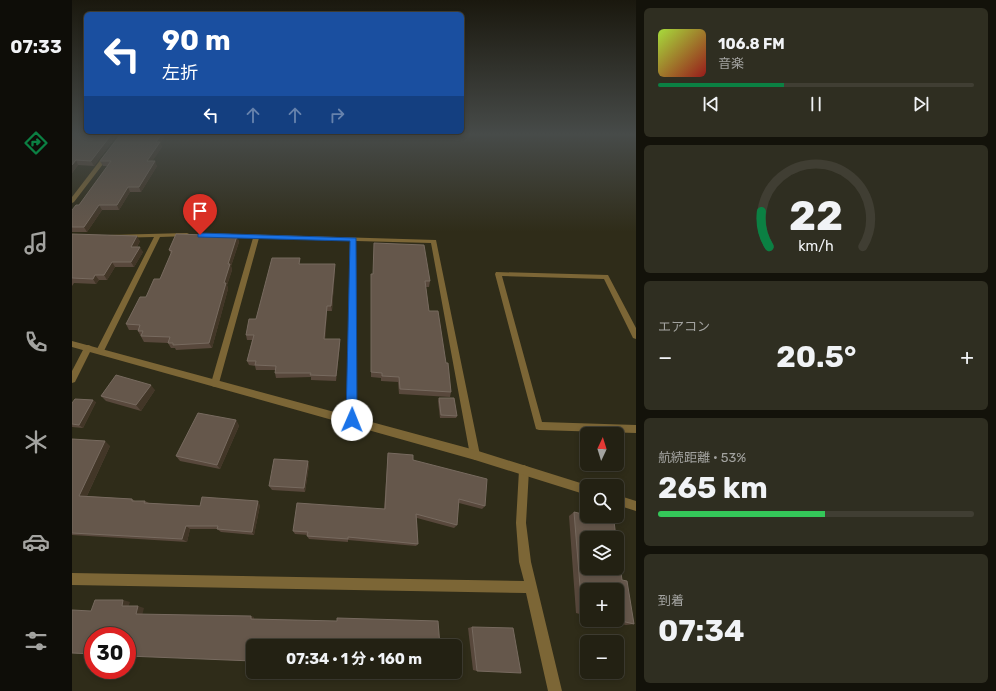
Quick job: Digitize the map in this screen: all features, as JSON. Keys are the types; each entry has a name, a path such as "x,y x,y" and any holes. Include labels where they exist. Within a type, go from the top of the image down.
{"street":[{"path":"72,201 98,167"},
{"path":"100,351 158,235"},
{"path":"101,236 257,236 434,241 475,455"},
{"path":"215,383 257,236"},
{"path":"352,420 354,239"},
{"path":"636,336 606,277 498,274 539,426 636,429"},
{"path":"72,344 352,420 475,455 580,488"},
{"path":"72,379 88,348"},
{"path":"524,470 521,529 525,562 555,691"},
{"path":"624,502 636,506"},
{"path":"72,578 530,587"}],"building":[{"path":"106,167 151,167 139,187 128,187 117,205 99,205 84,227 72,227 72,210 76,205 79,205"},
{"path":"72,234 137,236 131,247 140,247 131,262 112,262 104,275 95,275 93,279 72,278"},
{"path":"176,234 237,236 228,264 230,264 224,283 226,283 209,343 173,345 173,343 168,343 170,337 141,336 143,331 138,331 140,325 126,324 140,297 146,297 154,279 160,279 172,251 169,250"},
{"path":"374,243 424,245 430,281 425,281 429,311 438,311 446,363 448,363 451,392 400,389 399,377 382,376 382,373 371,372 371,274 373,274"},
{"path":"272,258 300,258 299,264 335,264 331,306 327,306 324,339 340,339 336,376 310,375 311,373 275,373 276,366 255,365 256,361 247,361 254,335 246,335 249,319 256,319"},
{"path":"116,375 151,385 136,405 101,396"},
{"path":"439,398 454,398 457,416 441,415"},
{"path":"75,399 93,400 79,425 72,424 72,403"},
{"path":"198,413 236,420 217,465 176,456"},
{"path":"72,439 105,441 79,496 132,499 132,501 145,501 144,503 200,506 202,497 258,501 252,532 217,529 218,526 186,526 182,539 72,533"},
{"path":"388,453 413,455 413,460 487,479 485,506 459,499 457,525 416,514 418,544 348,537 348,539 307,536 308,532 293,531 297,503 385,509"},
{"path":"274,459 308,461 304,488 269,486"},
{"path":"574,512 580,513 580,523 614,523 615,531 580,531 580,575 621,575 622,580 627,581 634,624 624,622 624,583 580,583 580,586"},
{"path":"95,600 123,600 122,606 138,606 136,614 251,616 251,619 337,621 337,618 438,621 439,639 246,639 246,661 136,656 136,627 84,627 84,654 72,653 72,610 91,611"},
{"path":"472,627 513,628 521,673 477,671"}],"route":[{"path":"200,235 354,239 352,420"}]}
